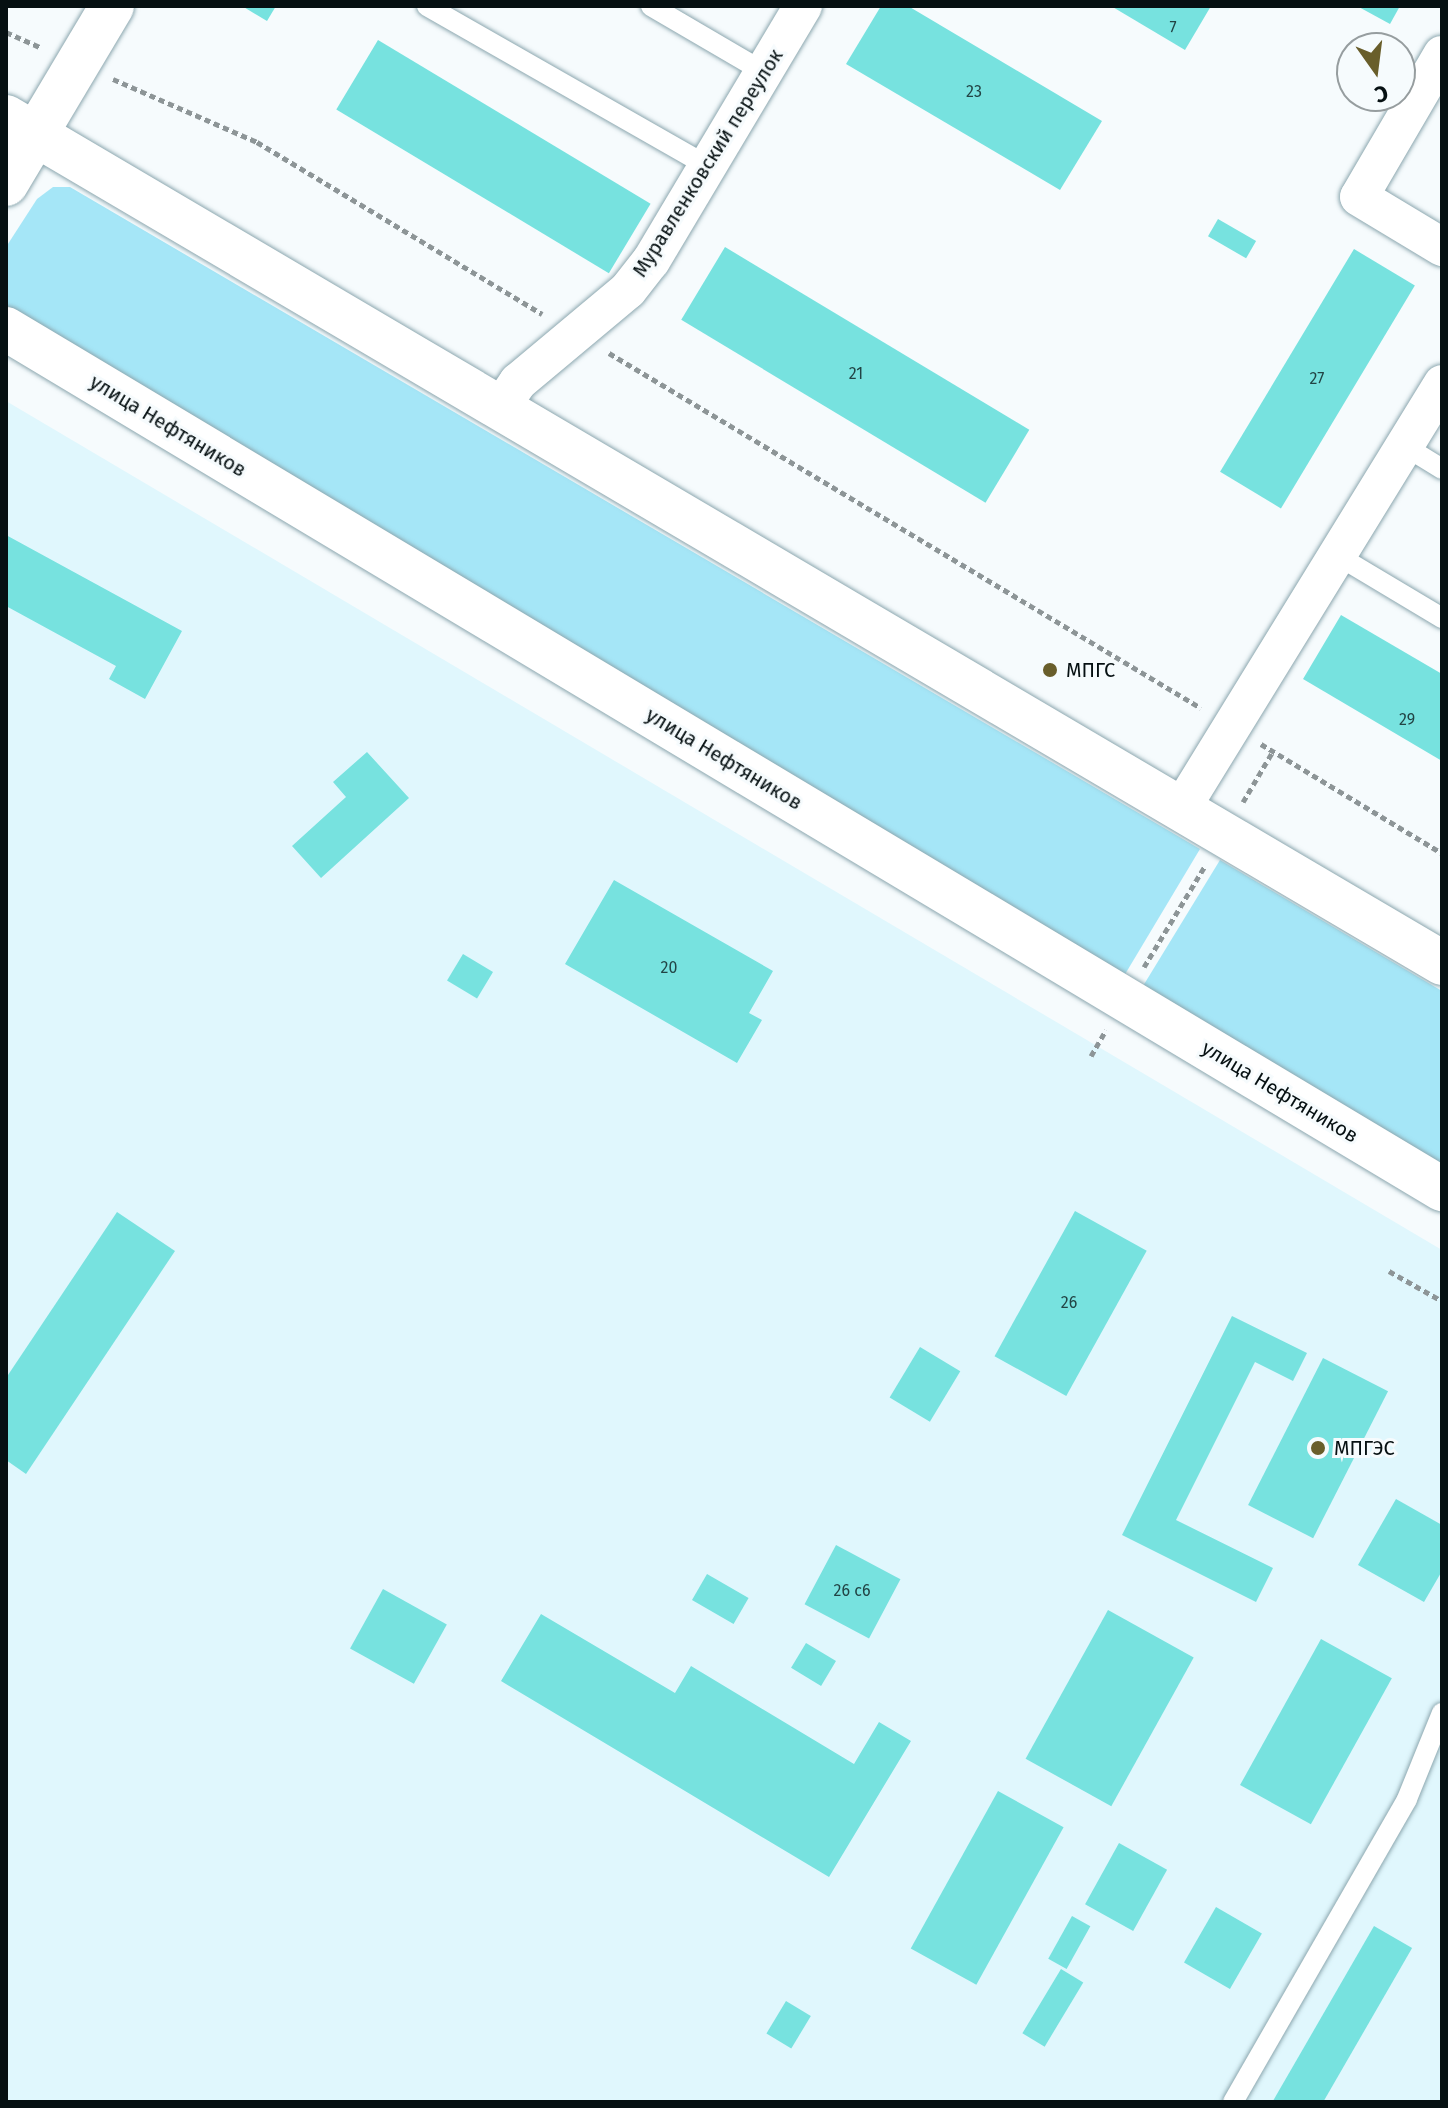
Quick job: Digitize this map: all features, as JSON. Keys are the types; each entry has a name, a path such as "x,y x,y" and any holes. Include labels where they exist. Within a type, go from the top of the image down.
{"main road":[{"path":"6,184 21,126 77,64 112,6"},
{"path":"21,126 1442,963"},
{"name":"улица Нефтяников","path":"6,329 1442,1189"}],"street":[{"name":"Муравленковский переулок","path":"499,410 518,382 628,290 708,166 803,6"},
{"path":"1442,55 1359,197 1442,247"},
{"path":"1181,809 1442,384"}],"lane":[{"path":"427,6 708,166"},
{"path":"651,6 764,72"},
{"path":"1403,445 1442,469"},
{"path":"1335,554 1442,618"},
{"path":"1233,2102 1407,1799 1442,1713"}],"path":[{"path":"6,32 257,142 1442,853"},
{"path":"1091,1056 1273,751"},
{"path":"1389,1271 1442,1301"}],"shaded area":[{"path":"53,187 70,187 1200,849 1124,976 6,305 6,247 37,199"},
{"path":"6,401 1442,1250 1442,2102 6,2102"},
{"path":"1220,860 1442,991 1442,1166 1143,986"}],"building":[{"path":"242,6 276,6 267,21"},
{"path":"881,6 908,6 1102,121 1060,190 846,64"},
{"path":"1111,6 1211,6 1185,50"},
{"path":"1357,6 1400,6 1390,24"},
{"path":"378,40 651,204 609,273 336,109"},
{"path":"1218,219 1256,241 1246,258 1208,236"},
{"path":"725,247 1029,430 986,503 681,320"},
{"path":"1354,249 1415,286 1281,508 1220,472"},
{"path":"6,535 182,631 145,699 109,679 116,666 6,606"},
{"path":"1341,615 1442,674 1442,761 1303,679"},
{"path":"367,752 409,798 321,878 292,846 346,797 333,782"},
{"path":"614,880 773,971 749,1013 762,1020 737,1063 565,964"},
{"path":"463,954 493,972 477,999 447,981"},
{"path":"1075,1211 1147,1251 1066,1396 995,1356"},
{"path":"117,1212 175,1251 26,1474 6,1460 6,1378"},
{"path":"1232,1316 1307,1353 1293,1381 1255,1362 1176,1520 1273,1568 1256,1602 1122,1535"},
{"path":"920,1347 960,1371 930,1422 890,1398"},
{"name":"МПГЭС","path":"1323,1358 1388,1391 1313,1538 1248,1505"},
{"path":"1396,1499 1442,1525 1442,1571 1424,1602 1358,1565"},
{"path":"836,1545 900,1579 869,1638 805,1604"},
{"path":"707,1574 749,1598 734,1624 692,1600"},
{"path":"383,1589 447,1624 414,1684 350,1648"},
{"path":"1108,1610 1194,1658 1111,1806 1026,1759"},
{"path":"541,1614 675,1693 691,1666 854,1764 879,1722 911,1741 829,1877 501,1681"},
{"path":"1321,1639 1392,1678 1311,1824 1240,1785"},
{"path":"806,1643 836,1661 821,1686 791,1668"},
{"path":"998,1791 1064,1827 976,1985 911,1948"},
{"path":"1119,1843 1167,1870 1133,1931 1085,1904"},
{"path":"1216,1907 1262,1934 1230,1989 1184,1962"},
{"path":"1072,1916 1090,1926 1067,1969 1048,1959"},
{"path":"1374,1926 1412,1948 1323,2102 1273,2102"},
{"path":"1061,1969 1083,1982 1045,2047 1022,2033"},
{"path":"786,2001 811,2016 791,2049 766,2034"}],"place":[{"name":"МПГС","path":"1050,670"},
{"name":"МПГЭС","path":"1318,1448"}]}
